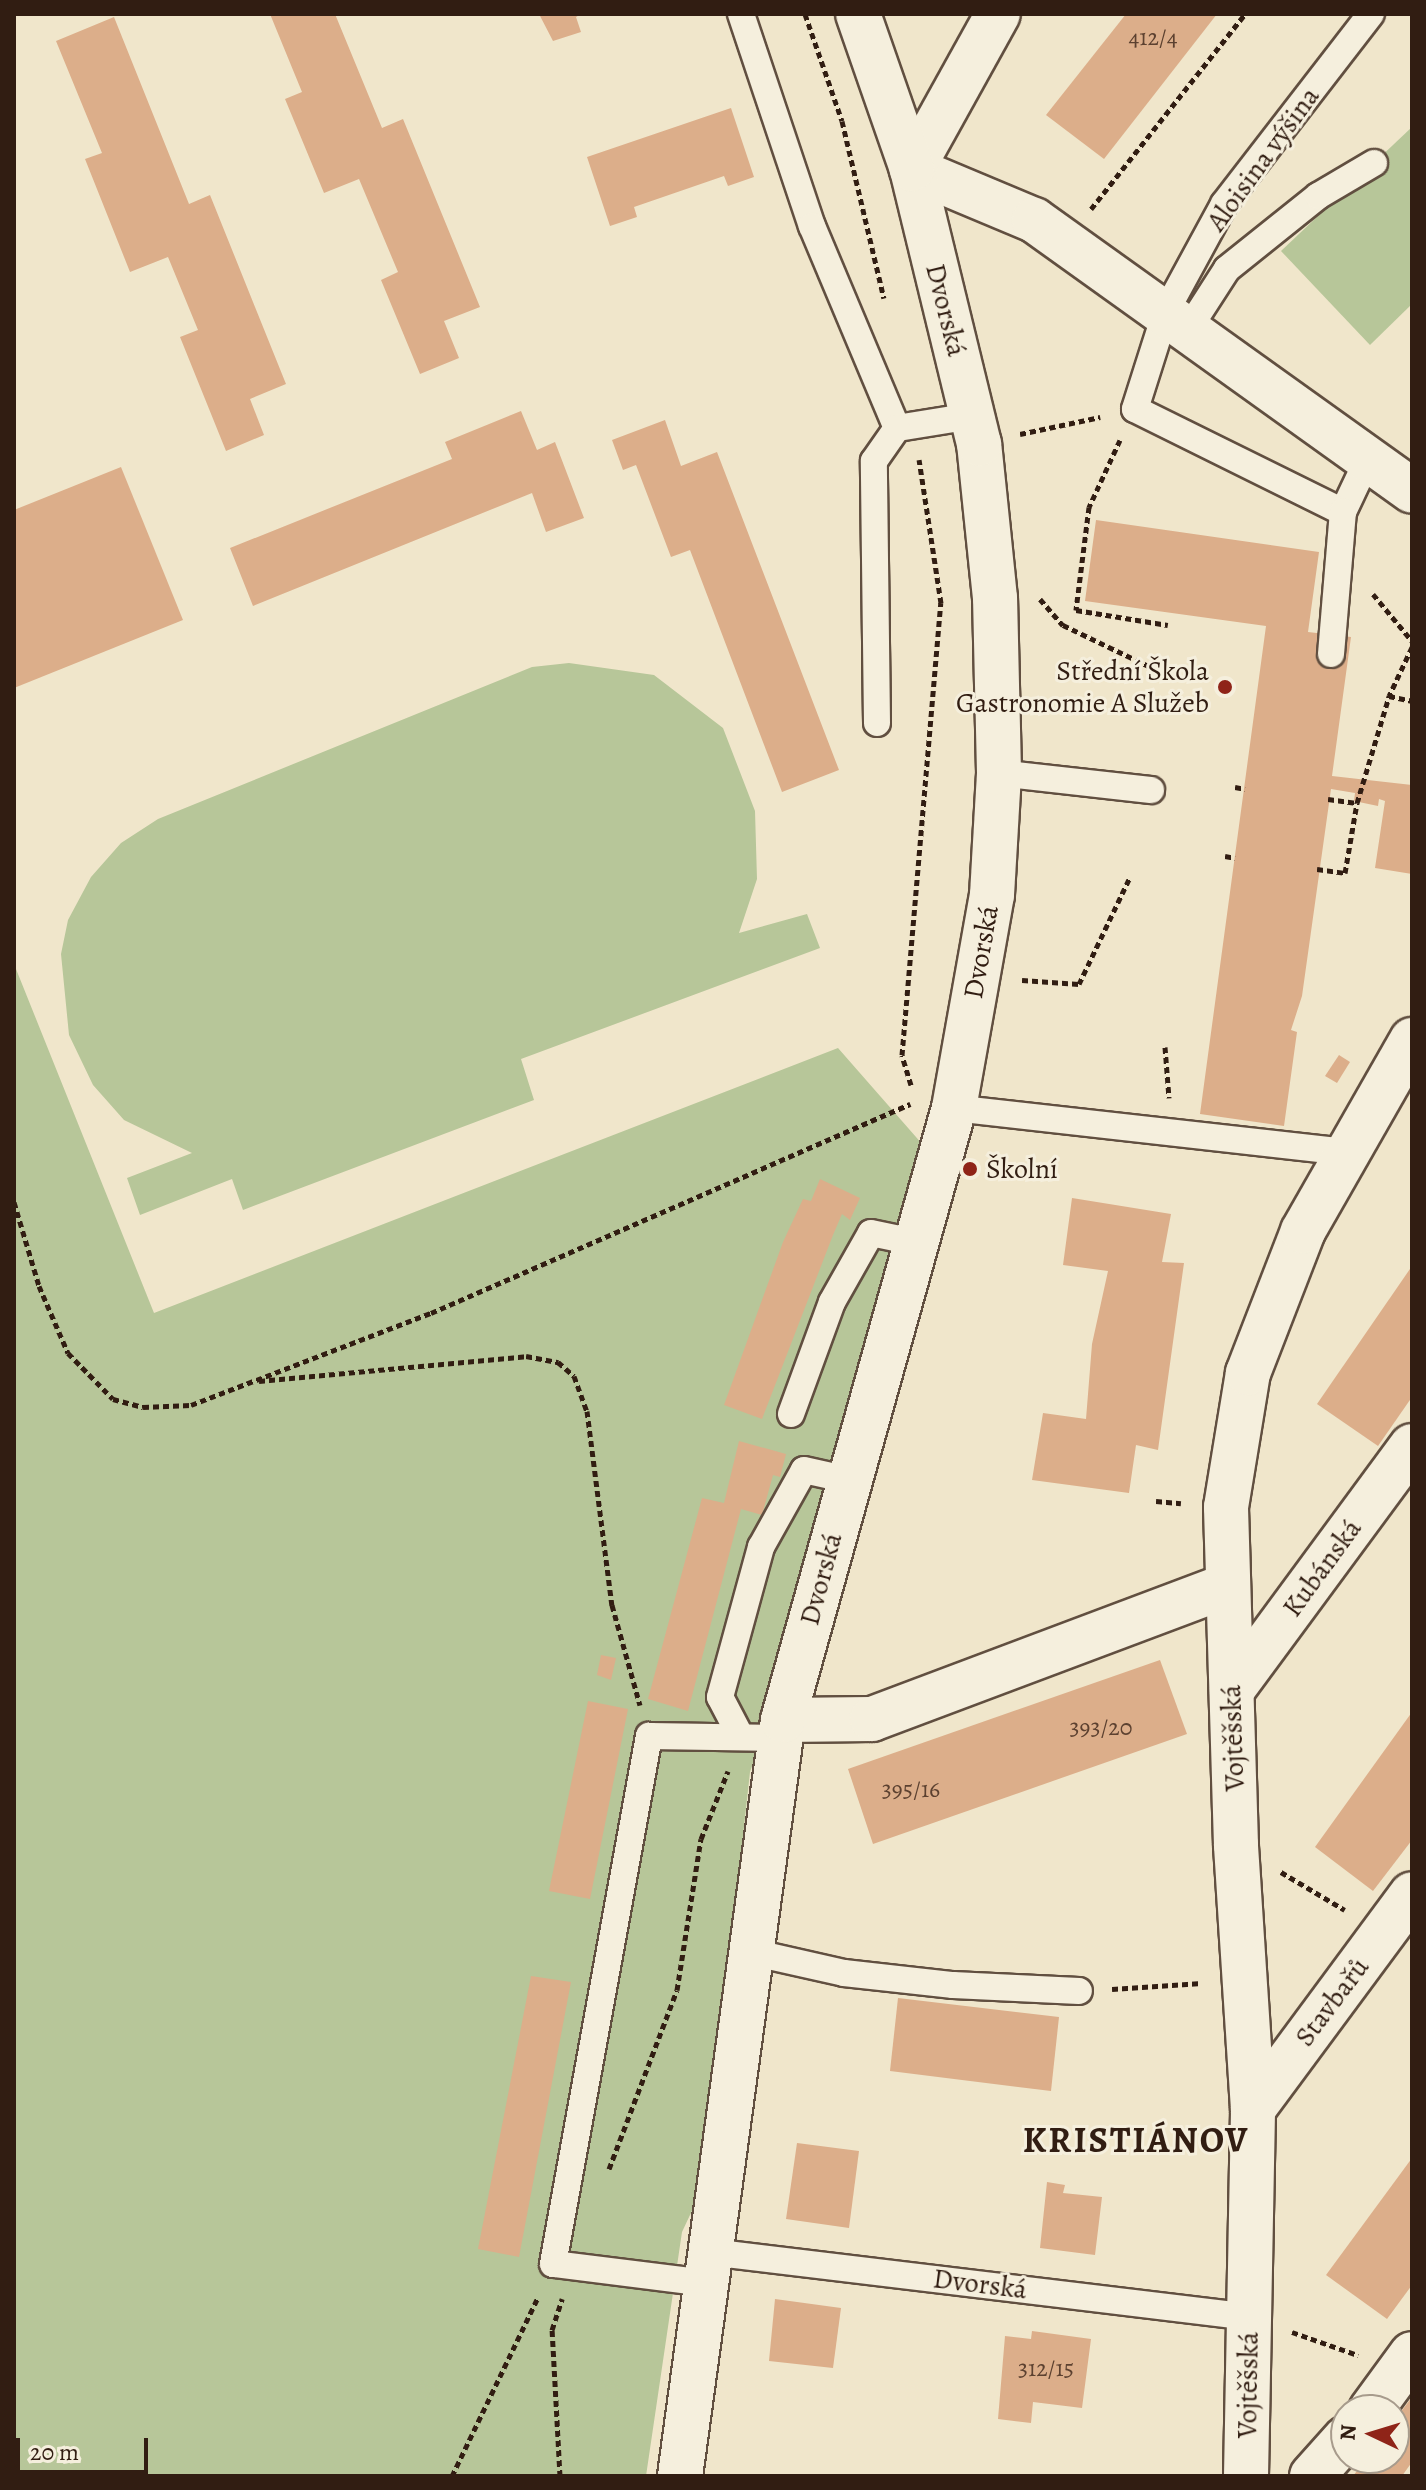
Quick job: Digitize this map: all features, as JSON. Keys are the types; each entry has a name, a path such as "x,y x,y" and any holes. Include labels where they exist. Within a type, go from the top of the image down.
{"street":[{"name":"Dvorská","path":"680,2476 751,1952 768,1731 849,1480 954,1108 992,895 999,773 995,598 976,430 912,169 858,14"},
{"path":"998,14 912,169 1034,220 1177,319 1412,491"},
{"name":"Vojtěšská","path":"1246,2476 1253,2109 1236,1845 1232,1690 1225,1586 1226,1507 1248,1373 1303,1231 1412,1040"},
{"name":"Kubánská","path":"1232,1690 1412,1446"},
{"path":"768,1731 872,1719 1225,1586"},
{"name":"Stavbařů","path":"1253,2109 1412,1894"},
{"path":"1383,2394 1406,2362"},
{"path":"1312,2476 1330,2456"}],"lane":[{"path":"741,14 812,226 897,428"},
{"name":"Aloisina výšina","path":"1177,319 1224,204 1371,14"},
{"path":"1343,512 1135,409 1177,319 1227,269 1318,196 1374,163"},
{"path":"897,428 976,430"},
{"path":"877,723 874,461 897,428"},
{"path":"1331,654 1342,556 1343,512 1368,459"},
{"path":"999,773 1151,790"},
{"path":"954,1108 1347,1152"},
{"path":"791,1414 832,1302 871,1233 914,1242"},
{"path":"768,1731 720,1697 761,1547 804,1470 849,1480"},
{"path":"708,2267 562,2266 649,1736 768,1731"},
{"path":"751,1952 844,1973 1079,1991"},
{"name":"Dvorská","path":"708,2267 1250,2317"}],"path":[{"path":"1065,241 1245,14"},
{"path":"976,430 1135,409"},
{"path":"1135,409 1089,507 1076,610 1168,625"},
{"path":"1317,869 1345,873 1357,803 1389,696 1412,644 1342,556"},
{"path":"995,598 1038,597 1063,625 1163,673"},
{"path":"1389,696 1412,701"},
{"path":"1235,787 1245,789"},
{"path":"1328,799 1357,803"},
{"path":"1225,856 1235,858"},
{"path":"977,977 1079,984 1130,877"},
{"path":"1165,1047 1171,1133"},
{"path":"14,1202 39,1286 68,1353 113,1399 143,1407 191,1405 431,1313 916,1102 954,1108"},
{"path":"250,1381 526,1356 558,1362 574,1376 587,1411 612,1605 649,1736"},
{"path":"604,2183 677,1990 701,1839 768,1731"},
{"path":"1236,1845 1383,1933"},
{"path":"1079,1991 1245,1980"},
{"path":"452,2476 562,2266"},
{"path":"560,2476 552,2330 562,2266"},
{"path":"1250,2317 1406,2362"}],"green space":[{"path":"1412,127 1412,304 1370,345 1281,251"},
{"path":"569,663 654,675 723,728 755,811 757,879 739,933 807,914 820,948 521,1059 534,1100 243,1210 232,1179 140,1215 127,1178 192,1153 124,1120 93,1085 69,1035 61,954 68,920 91,877 121,843 158,819 532,667"},
{"path":"14,964 154,1313 838,1048 923,1145 774,1703 750,1772 705,2183 682,2232 646,2476 14,2476"}],"building":[{"path":"270,14 335,14 382,128 403,119 480,307 444,321 459,358 420,374 381,280 398,272 359,179 324,193 285,99 302,92"},
{"path":"539,14 581,14 576,17 581,32 553,41"},
{"path":"1126,14 1217,14 1104,159 1046,115"},
{"path":"114,17 189,204 210,195 286,384 250,399 264,435 226,451 180,337 198,330 168,257 130,272 85,159 102,153 56,41"},
{"path":"731,108 754,177 728,186 724,176 634,207 637,217 610,226 587,157"},
{"path":"521,411 537,450 555,442 584,518 546,532 532,493 253,606 230,548 452,459 445,442"},
{"path":"665,420 681,466 717,452 839,770 782,792 690,550 671,557 636,465 623,470 612,440"},
{"path":"121,467 183,620 14,688 14,510"},
{"path":"1096,520 1319,552 1308,632 1351,637 1332,776 1412,785 1412,874 1375,868 1385,801 1379,799 1378,806 1354,801 1355,793 1331,789 1302,996 1291,1030 1297,1032 1284,1126 1200,1114 1266,626 1085,601"},
{"path":"1339,1055 1350,1062 1337,1083 1325,1076"},
{"path":"820,1179 860,1198 850,1220 842,1214 762,1419 724,1405 783,1242 803,1199 811,1201"},
{"path":"1072,1198 1171,1214 1162,1262 1184,1263 1158,1450 1136,1445 1129,1493 1032,1480 1043,1413 1086,1419 1092,1344 1108,1271 1063,1265"},
{"path":"1412,1266 1412,1397 1378,1446 1317,1404"},
{"path":"739,1441 786,1454 780,1477 773,1475 762,1515 741,1509 688,1711 648,1699 702,1498 724,1503"},
{"path":"601,1655 616,1658 611,1680 597,1675"},
{"path":"1160,1660 1187,1734 873,1844 848,1769"},
{"path":"588,1701 628,1709 590,1899 549,1891"},
{"path":"1412,1712 1412,1840 1373,1891 1315,1847"},
{"path":"531,1976 571,1982 519,2257 478,2249"},
{"path":"898,1998 1059,2017 1051,2091 890,2071"},
{"path":"797,2143 859,2151 849,2228 786,2219"},
{"path":"1412,2158 1412,2285 1387,2319 1326,2275"},
{"path":"1047,2182 1065,2185 1063,2193 1102,2197 1095,2255 1040,2248"},
{"path":"775,2299 841,2308 833,2368 769,2361"},
{"path":"1032,2331 1091,2339 1082,2408 1033,2402 1031,2423 998,2419 1005,2336 1031,2339"},
{"path":"1412,2397 1410,2465 1410,2400"},
{"path":"1355,2474 1403,2474 1402,2476 1353,2476"}],"place":[{"name":"Střední Škola Gastronomie A Služeb","path":"1225,687"},
{"name":"Školní","path":"970,1169"}],"district":[{"name":"KRISTIÁNOV","path":"1136,2140"}]}
